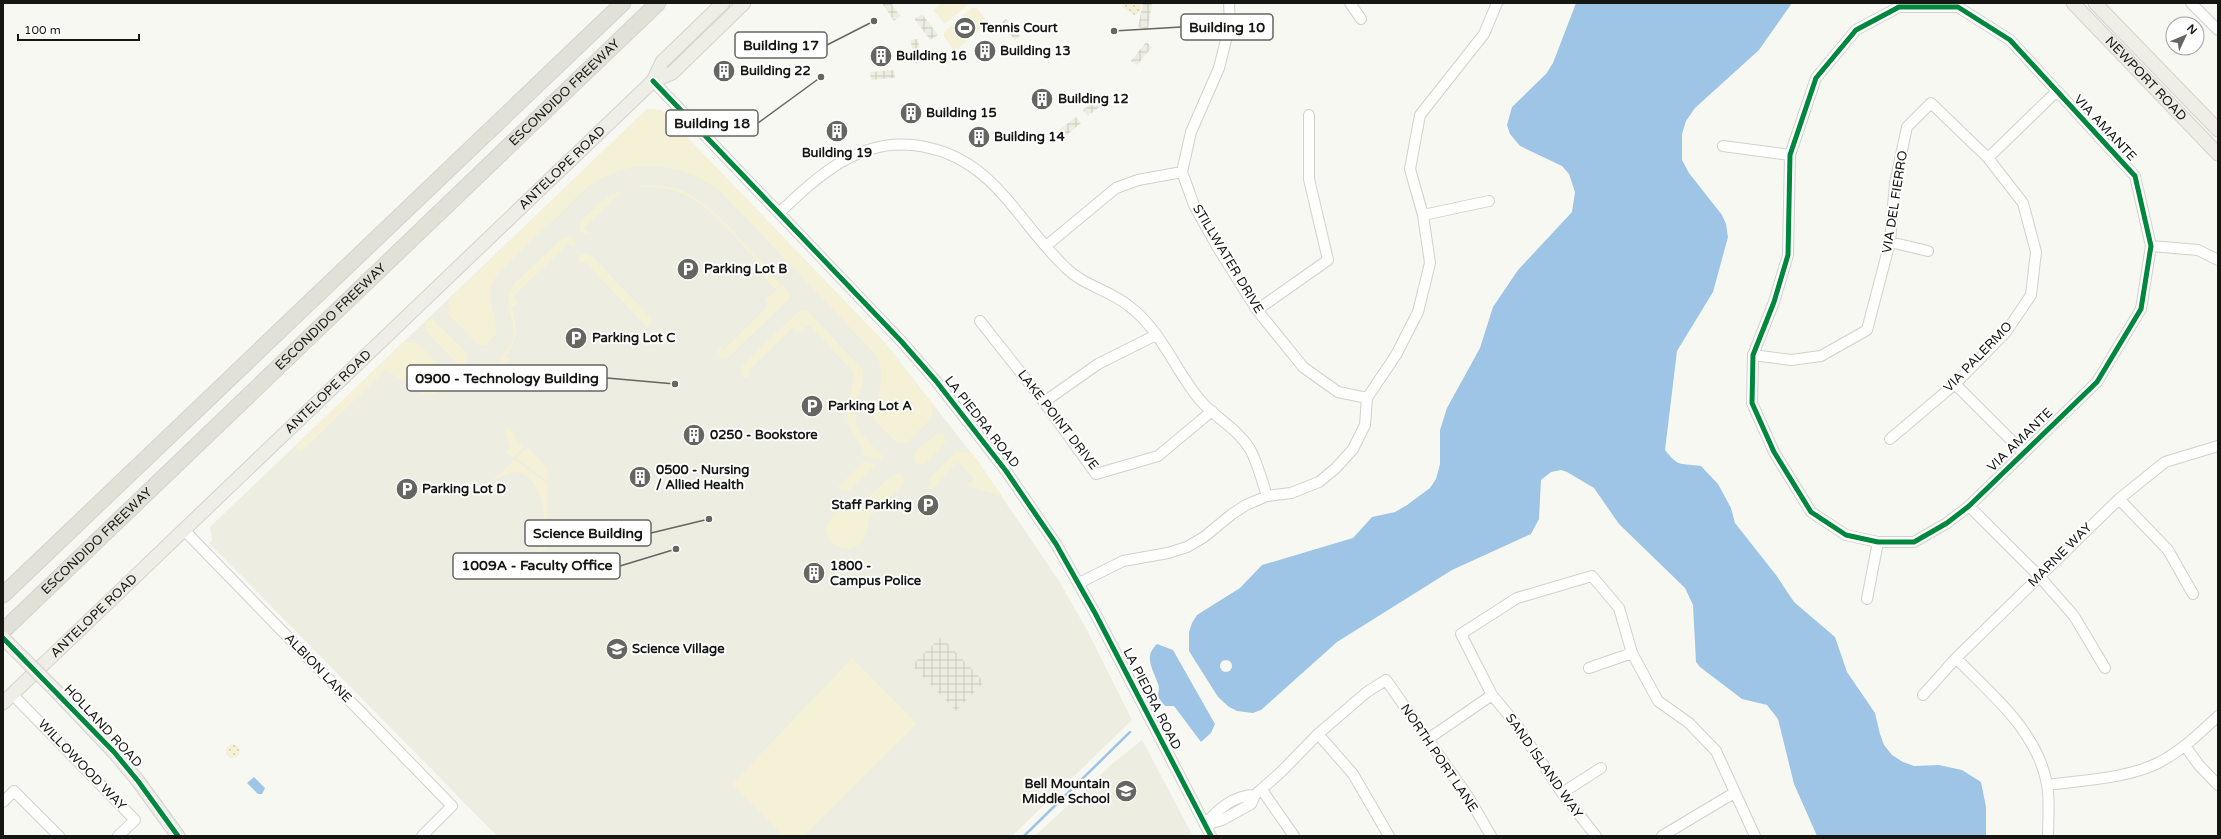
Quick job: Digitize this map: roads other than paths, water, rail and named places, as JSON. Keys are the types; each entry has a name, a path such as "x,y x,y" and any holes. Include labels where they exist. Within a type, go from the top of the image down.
{"highway":[{"name":"ESCONDIDO FREEWAY","path":"3,595 623,3"},
{"name":"ESCONDIDO FREEWAY","path":"3,631 658,3"}],"main road":[{"name":"ANTELOPE ROAD","path":"8,698 653,81 662,62 723,3"},
{"name":"ANTELOPE ROAD","path":"653,81 672,73 744,3"},
{"name":"NEWPORT ROAD","path":"2073,3 2218,154"},
{"name":"NEWPORT ROAD","path":"2095,3 2218,130"},
{"name":"HOLLAND ROAD","path":"3,638 57,692 119,758 178,836"}],"street":[{"path":"1046,246 1116,188 1138,180 1182,172 1191,132 1219,68 1230,24 1229,3"},
{"path":"1350,3 1361,19"},
{"path":"1079,583 1123,561 1137,557 1168,553 1187,546 1204,537 1232,514 1246,505 1267,496 1291,493 1319,482 1336,468 1353,449 1366,425 1367,398 1396,355 1418,312 1430,263 1423,215 1410,169 1420,114 1484,34 1497,3"},
{"path":"2191,3 2218,30"},
{"path":"1753,355 1774,302 1788,255 1790,155 1816,78 1856,30 1899,7 1959,5"},
{"name":"VIA AMANTE","path":"1753,355 1752,403 1774,452 1811,512 1846,535 1878,542 1914,542 1947,523 1969,506 2023,452 2097,382 2141,308 2151,246 2135,176 2056,92 2010,40 1959,5"},
{"name":"LA PIEDRA ROAD","path":"653,81 780,212 876,314 936,381 1033,508 1079,583 1211,836"},
{"path":"1988,158 2056,92"},
{"name":"VIA PALERMO","path":"1890,439 1955,384 2006,332 2031,295 2036,252 2023,203 1988,158 1931,104"},
{"name":"VIA DEL FIERRO","path":"1753,355 1791,360 1821,356 1867,330 1890,242 1895,183 1907,128 1931,104"},
{"path":"1257,310 1328,260 1309,179 1310,115"},
{"path":"780,212 818,176 837,163 858,153 886,146 913,145 937,150 959,158 981,172 999,190 1067,269 1086,284 1129,305 1142,317 1200,400 1212,412 1228,424 1250,449 1267,496"},
{"path":"1724,146 1790,155"},
{"name":"STILLWATER DRIVE","path":"1182,172 1201,218 1257,310 1303,367 1338,392 1367,398"},
{"path":"1423,215 1489,201"},
{"path":"1890,242 1928,251"},
{"path":"2151,246 2198,250 2218,260"},
{"name":"LAKE POINT DRIVE","path":"980,321 1044,402 1096,474 1158,456 1212,412"},
{"path":"1044,402 1098,364 1156,335"},
{"path":"1955,384 2023,452"},
{"name":"MARNE WAY","path":"1923,695 1956,658 2119,499 2165,462 2218,446"},
{"path":"2119,499 2168,550 2193,594"},
{"path":"1969,506 2039,576 2074,616 2105,668"},
{"name":"ALBION LANE","path":"184,530 452,806 422,836"},
{"path":"1867,599 1878,542"},
{"name":"SAND ISLAND WAY","path":"1596,836 1562,793 1516,724 1492,695 1461,634 1517,598 1592,576 1619,608 1632,653"},
{"path":"1589,668 1632,653 1658,701 1689,723 1716,751 1755,836"},
{"path":"1956,658 2016,720 2031,740 2047,784 2048,836"},
{"name":"NORTH PORT LANE","path":"1318,734 1367,692 1386,680 1469,798 1491,836"},
{"path":"1428,739 1492,695"},
{"name":"WILLOWOOD WAY","path":"8,698 135,820 118,836"},
{"path":"2047,784 2132,772 2158,763 2185,746 2218,716"},
{"path":"1205,825 1222,820 1251,804 1259,792 1318,734 1353,774 1389,836"},
{"path":"2185,746 2198,764 2218,785"},
{"path":"1562,793 1601,768"},
{"path":"3,802 14,791 58,836"},
{"path":"1259,792 1294,836"},
{"path":"1662,836 1734,793"}],"water":[{"path":"1576,3 1792,3 1759,50 1695,108 1686,121 1682,134 1682,160 1689,173 1722,215 1726,224 1728,237 1713,292 1677,351 1665,450 1674,460 1681,464 1701,466 1718,484 1731,508 1735,523 1776,575 1794,602 1835,637 1847,672 1875,713 1884,745 1892,755 1903,762 1914,766 1939,765 1962,770 1981,782 1986,807 1986,836 1817,836 1794,784 1778,719 1767,705 1742,699 1700,667 1696,662 1693,605 1685,588 1619,524 1594,488 1561,470 1551,472 1541,480 1539,519 1531,534 1452,570 1337,642 1261,710 1253,713 1237,711 1229,707 1218,697 1189,651 1189,632 1197,615 1240,588 1262,565 1353,538 1372,517 1395,512 1407,505 1430,488 1436,479 1440,464 1440,430 1447,408 1480,348 1493,307 1518,270 1572,212 1575,192 1569,174 1562,166 1520,146 1510,134 1507,125 1512,107 1546,74 1553,63"},
{"path":"1157,644 1173,650 1215,724 1211,733 1201,742 1174,706 1165,706 1158,697 1159,686 1150,663 1151,654"},
{"path":"254,777 265,788 262,794 258,794 247,783"}],"waterway":[{"path":"1024,836 1130,732"}],"place":[{"name":"Building 17","path":"874,21"},
{"name":"Tennis Court","path":"965,28"},
{"name":"Building 10","path":"1114,31"},
{"name":"Building 13","path":"985,51"},
{"name":"Building 16","path":"881,56"},
{"name":"Building 22","path":"724,71"},
{"name":"Building 18","path":"821,77"},
{"name":"Building 12","path":"1042,99"},
{"name":"Building 15","path":"911,113"},
{"name":"Building 19","path":"837,131"},
{"name":"Building 14","path":"979,137"},
{"name":"Parking Lot B","path":"688,269"},
{"name":"Parking Lot C","path":"576,338"},
{"name":"0900 - Technology Building","path":"675,384"},
{"name":"Parking Lot A","path":"812,406"},
{"name":"0250 - Bookstore","path":"694,435"},
{"name":"0500 - Nursing / Allied Health","path":"640,477"},
{"name":"Parking Lot D","path":"407,489"},
{"name":"Staff Parking","path":"928,505"},
{"name":"Science Building","path":"709,519"},
{"name":"1009A - Faculty Office","path":"676,549"},
{"name":"1800 - Campus Police","path":"814,573"},
{"name":"Science Village","path":"617,649"},
{"name":"Bell Mountain Middle School","path":"1126,791"}]}
